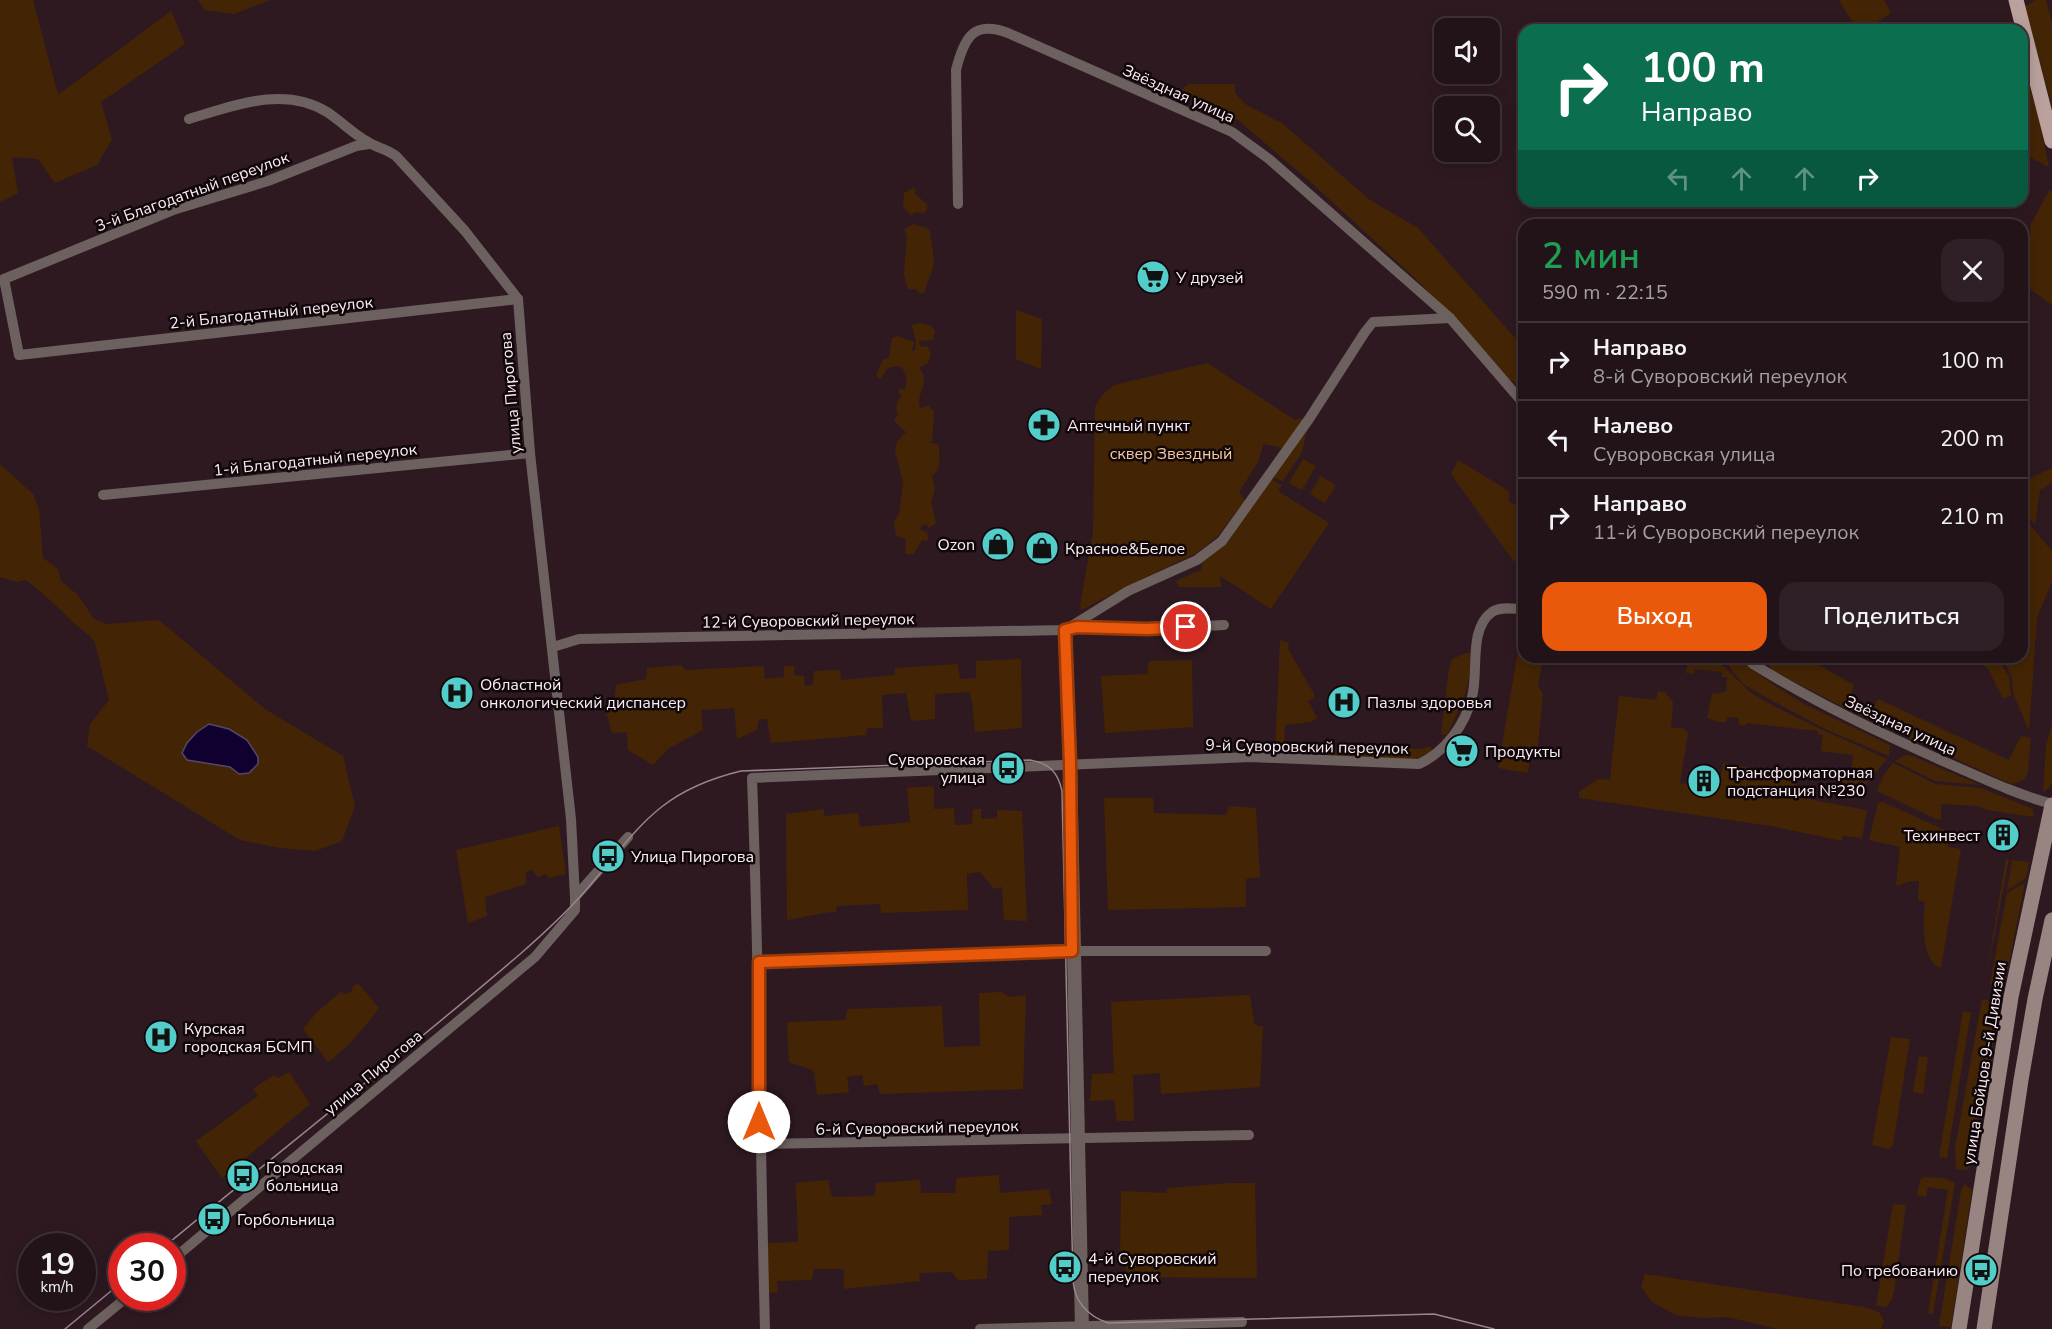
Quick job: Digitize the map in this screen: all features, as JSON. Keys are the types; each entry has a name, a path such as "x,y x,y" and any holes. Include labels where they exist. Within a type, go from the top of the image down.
{"main road":[{"path":"2016,0 2022,24"},
{"path":"2028,47 2052,141"},
{"name":"улица Бойцов 9-й Дивизии","path":"1959,1329 2011,997 2052,804"},
{"path":"1984,1329 2023,1068 2052,920"}],"street":[{"name":"Звёздная улица","path":"958,204 956,70 962,52 974,32 982,27 988,27 1008,33 1232,132 1269,159 1450,318 1518,397"},
{"path":"189,118 268,98 286,99 317,106 328,112 369,144 385,147 409,169 465,231 518,299"},
{"name":"3-й Благодатный переулок","path":"28,354 19,355 4,279 172,210 268,181 356,146 369,144"},
{"name":"2-й Благодатный переулок","path":"28,354 518,299"},
{"name":"улица Пирогова","path":"186,1248 535,957 575,910 571,819 530,453 518,299"},
{"path":"1082,1328 1065,630 1128,591 1197,560 1222,541 1309,419 1373,322 1450,318"},
{"name":"1-й Благодатный переулок","path":"103,495 530,453"},
{"name":"9-й Суворовский переулок","path":"759,962 752,778 1251,757 1419,764 1434,757 1455,733 1473,696 1477,643 1483,622 1492,612 1518,609"},
{"name":"12-й Суворовский переулок","path":"553,647 579,639 1065,630 1077,627 1147,629 1224,625"},
{"name":"Звёздная улица","path":"1752,663 1810,699 1845,717 1993,783 2052,804"},
{"name":"улица Пирогова","path":"575,897 628,837"},
{"path":"765,1329 759,1144 759,962 1072,951 1266,951"},
{"name":"6-й Суворовский переулок","path":"759,1144 1249,1135"},
{"path":"88,1329 110,1311"},
{"path":"980,1329 1242,1322"}],"green space":[{"path":"0,0 33,0 58,95 171,11 185,44 101,102 112,140 97,165 55,183 38,159 12,157 18,193 0,202"},
{"path":"198,0 270,0 234,14 205,10"},
{"path":"1839,0 1884,0 1891,13 1874,24 1853,24"},
{"path":"2036,0 2046,0 2052,23 2052,105 2024,7"},
{"path":"2028,83 2032,85 2049,167 2028,156"},
{"path":"1189,84 1235,84 1235,93 1245,104 1283,124 1370,200 1418,228 1518,341 1518,386 1508,378 1417,280 1314,185 1238,120 1192,97 1183,101 1178,97 1181,90"},
{"path":"913,188 916,190 915,194 928,205 925,213 915,212 911,215 903,207 904,193"},
{"path":"2052,190 2052,305 2031,290 2028,279 2031,224 2049,191"},
{"path":"913,224 930,231 933,254 932,270 925,292 921,294 916,289 908,289 904,275 907,236 904,229"},
{"path":"1016,310 1042,319 1041,369 1016,359"},
{"path":"921,323 931,326 935,331 933,339 919,340 920,346 928,347 931,354 928,363 919,368 923,373 924,383 919,403 920,408 929,406 934,412 932,441 928,442 939,445 939,462 932,476 935,489 931,502 936,523 929,528 926,524 921,526 920,529 929,537 927,541 922,540 914,554 905,554 906,539 896,536 894,521 899,514 903,482 895,451 897,442 906,432 894,421 898,414 898,400 902,395 898,392 900,388 905,390 907,377 902,367 897,366 888,368 880,379 876,376 883,360 889,358 892,338 897,336 914,342 912,351 915,351 916,341 912,325"},
{"name":"сквер Звездный","path":"1207,363 1295,420 1301,418 1303,420 1283,448 1263,444 1259,460 1239,492 1245,500 1217,537 1197,553 1082,610 1080,606 1093,532 1095,407 1102,395 1114,385"},
{"path":"1307,430 1302,452 1283,481 1273,477"},
{"path":"1303,459 1316,466 1302,490 1289,483"},
{"path":"1458,460 1509,491 1509,501 1518,506 1518,557 1514,562 1451,474"},
{"path":"0,464 33,494 39,509 43,558 58,569 61,581 78,595 94,619 106,624 159,620 265,709 343,756 355,806 342,841 315,851 280,848 240,840 87,746 90,724 109,700 95,643 26,580 17,582 0,577"},
{"path":"2052,468 2052,483 2040,490 2035,525 2028,516 2028,479"},
{"path":"1320,476 1336,485 1325,503 1310,494"},
{"path":"1270,479 1282,485 1278,491 1329,523 1271,609 1220,576 1221,587 1179,587 1176,581 1201,570 1203,560 1228,542"},
{"path":"2028,524 2052,551 2052,581 2037,618 2029,731 2013,693 2012,678 2005,663 2028,663"},
{"path":"1280,640 1289,643 1288,649 1314,694 1314,698 1308,701 1317,718 1311,722 1285,725 1284,745 1275,752"},
{"path":"1518,651 1518,663 1542,663 1538,686 1543,694 1537,754 1530,756 1528,773 1498,768"},
{"path":"1470,653 1467,687 1447,735 1441,734 1452,659"},
{"path":"1021,659 1022,728 975,732 969,692 935,694 935,719 911,721 906,693 882,695 883,728 867,728 866,735 771,743 767,719 759,719 757,730 737,739 734,708 701,710 703,730 668,749 653,765 628,750 627,732 612,733 604,704 614,702 616,685 646,679 647,668 681,665 685,670 764,666 765,679 784,677 784,666 794,666 794,675 804,676 805,686 813,685 814,671 840,670 841,680 895,675 895,668 958,664 960,679 976,678 976,661"},
{"path":"1192,660 1193,727 1105,733 1101,676 1147,674 1149,661"},
{"path":"1687,663 1719,663 1758,697 1805,722 1887,759 1864,787 1840,783 1842,775 1851,774 1853,755 1821,751 1823,735 1818,734 1818,731 1746,723 1745,726 1739,725 1739,718 1727,717 1726,722 1719,722 1707,718 1712,694 1726,692 1727,677 1722,677 1722,672 1695,669 1694,674 1686,673"},
{"path":"1726,663 1744,663 1802,703 1890,745 1889,756 1825,729 1743,684"},
{"path":"1769,663 1816,663 1854,685 1848,704 1843,707 1773,671"},
{"path":"1980,663 2001,663 2009,677 2011,695 2003,699 1988,669"},
{"path":"1658,691 1665,692 1673,702 1671,728 1683,728 1688,733 1680,783 1711,788 1712,776 1721,776 1723,763 1783,773 1782,779 1793,781 1812,800 1867,810 1862,838 1842,836 1842,841 1771,826 1579,798 1579,792 1598,779 1610,780 1619,696 1656,700"},
{"path":"1878,699 2009,760 2021,736 2031,738 2028,772 2024,780 2011,784 1856,714 1858,702 1873,708"},
{"path":"2052,724 2052,781 2050,787 2043,792 2046,746"},
{"path":"1348,746 1421,749 1430,746 1432,750 1417,759 1389,760 1337,757 1300,747 1347,749"},
{"path":"1906,755 1980,785 1935,781 1895,761"},
{"path":"1893,763 1935,784 1981,788 2033,809 2034,817 1987,810 1979,806 1941,804 1941,820 1936,819 1877,791 1884,775"},
{"path":"934,786 934,809 954,808 955,825 972,824 973,809 981,809 981,819 997,818 997,810 1022,811 1027,921 1004,920 1002,887 994,889 980,872 967,874 968,910 881,913 880,904 837,906 836,912 787,920 786,814 824,809 824,816 858,813 860,827 910,822 907,788"},
{"path":"1104,798 1153,798 1154,813 1226,815 1229,806 1256,808 1260,877 1246,879 1246,907 1108,910"},
{"path":"1883,802 1947,831 1950,837 1948,847 1961,849 1941,968 1934,964 1927,949 1924,929 1925,902 1918,900 1919,881 1896,886 1900,847 1869,840 1878,803"},
{"path":"559,826 566,874 549,878 545,874 538,877 532,870 526,872 526,884 485,897 487,916 468,923 456,850"},
{"path":"2006,859 2009,859 1985,983"},
{"path":"2012,860 2029,862 2026,878 2007,890"},
{"path":"2025,883 2005,982 2001,986 1990,984 2007,893"},
{"path":"358,983 379,1008 349,1044 328,1062 303,1029 318,1011 341,992 345,994 352,991 353,986"},
{"path":"1001,992 1010,997 1026,995 1023,1089 880,1094 877,1084 864,1086 862,1075 847,1077 849,1092 817,1095 814,1071 789,1062 787,1022 845,1020 848,1009 942,1006 944,1047 980,1046 979,993"},
{"path":"1250,995 1254,1024 1263,1027 1260,1087 1161,1094 1160,1073 1133,1075 1134,1121 1117,1121 1114,1100 1090,1101 1092,1074 1114,1073 1111,1002"},
{"path":"1982,999 1995,1002 1999,1012 1980,1106 1973,1163 1967,1170 1956,1169 1955,1148"},
{"path":"1963,1011 1971,1012 1947,1158 1939,1157"},
{"path":"1891,1037 1910,1039 1893,1145 1889,1149 1872,1145"},
{"path":"1919,1056 1928,1057 1923,1094 1913,1092"},
{"path":"289,1072 310,1104 222,1178 196,1141 258,1096 253,1089 274,1075 278,1078"},
{"path":"999,1175 1000,1193 1049,1189 1052,1204 1041,1205 1042,1215 1009,1217 1009,1250 988,1251 987,1279 958,1280 952,1272 919,1273 920,1281 844,1289 844,1269 814,1269 812,1280 777,1281 778,1292 768,1293 767,1243 798,1242 796,1183 828,1180 832,1197 874,1196 876,1183 920,1180 921,1193 955,1193 957,1178"},
{"path":"1924,1177 1944,1178 1955,1183 1933,1314 1928,1313 1948,1190 1928,1187 1926,1197 1917,1195 1920,1180"},
{"path":"1255,1183 1257,1278 1126,1277 1125,1265 1120,1263 1121,1191 1166,1193 1168,1188"},
{"path":"1964,1184 1972,1190 1951,1327 1939,1326 1961,1191"},
{"path":"1893,1204 1906,1205 1894,1291 1886,1307 1876,1306"},
{"path":"1645,1274 1864,1307 1879,1312 1884,1321 1881,1329 1777,1329 1728,1317 1703,1318 1676,1315 1652,1302 1641,1287"}],"shaded area":[{"path":"209,724 229,729 247,740 258,757 258,764 249,773 239,774 230,767 187,760 182,753 187,743"}],"tram line":[{"path":"181,1233 519,955 571,906 652,815 689,789 741,771 1030,760 1042,763 1052,770 1062,791 1073,1281 1076,1295 1084,1307 1094,1316 1108,1323 1434,1314 1494,1329"},
{"path":"65,1329 108,1294"}],"place":[{"name":"У друзей","path":"1153,277"},
{"name":"Аптечный пункт","path":"1044,425"},
{"name":"Ozon","path":"998,544"},
{"name":"Красное&Белое","path":"1042,548"},
{"name":"Областной онкологический диспансер","path":"457,693"},
{"name":"Пазлы здоровья","path":"1344,702"},
{"name":"Продукты","path":"1462,751"},
{"name":"Суворовская улица","path":"1008,768"},
{"name":"Трансформаторная подстанция №230","path":"1704,781"},
{"name":"Техинвест","path":"2003,835"},
{"name":"Улица Пирогова","path":"608,856"},
{"name":"Курская городская БСМП","path":"161,1037"},
{"name":"Городская больница","path":"243,1176"},
{"name":"Горбольница","path":"214,1219"},
{"name":"4-й Суворовский переулок","path":"1065,1267"},
{"name":"По требованию","path":"1981,1270"}],"route":[{"path":"759,1122 759,962 1072,951 1070,763 1065,630 1077,627 1147,629 1186,627"}]}
